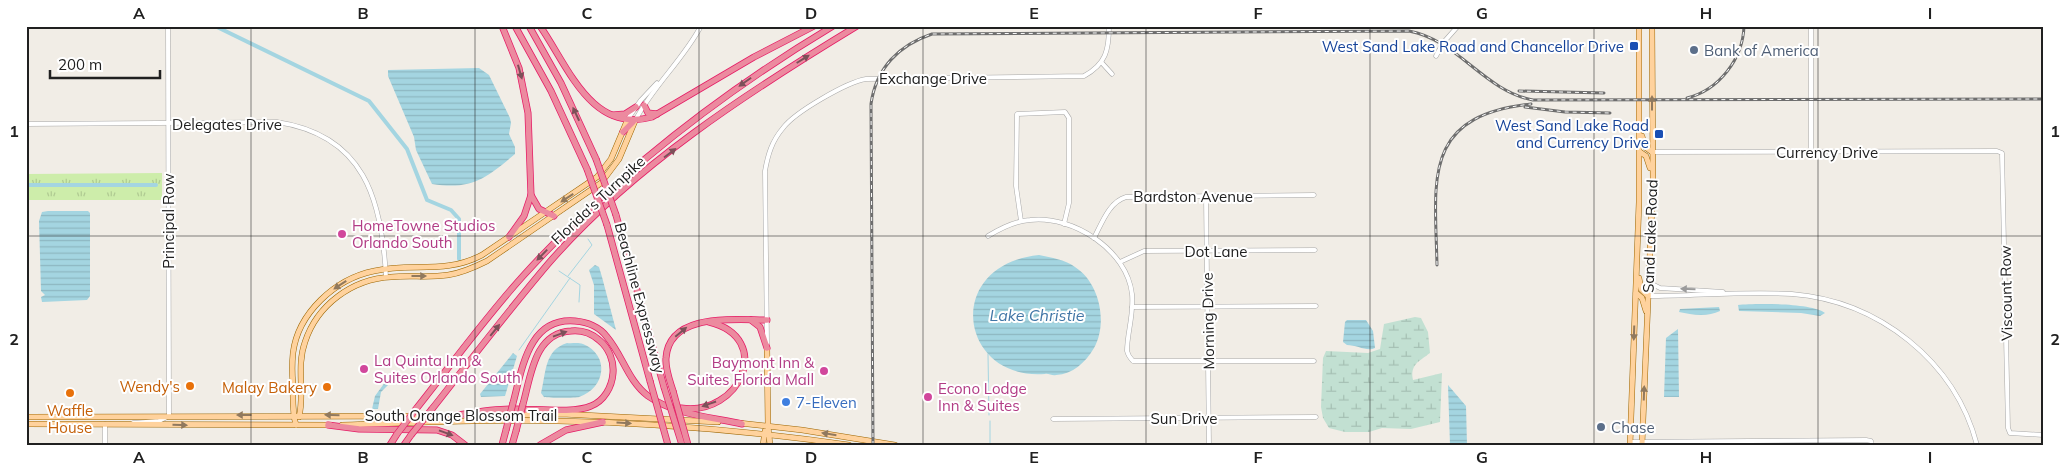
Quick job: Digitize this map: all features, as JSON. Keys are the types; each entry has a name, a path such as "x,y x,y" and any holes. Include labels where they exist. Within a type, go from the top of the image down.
{"highway":[{"path":"502,26 522,81 528,114 531,195 524,216 509,236"},
{"name":"Beachline Expressway","path":"515,26 551,91 587,169 607,225 668,445"},
{"name":"Beachline Expressway","path":"529,26 561,84 596,159 616,215 682,445"},
{"path":"540,26 590,102 624,124 659,113 754,57 814,26"},
{"name":"Florida's Turnpike","path":"390,445 416,409 522,277 608,191 667,140 718,101 833,26"},
{"name":"Florida's Turnpike","path":"404,445 548,264 628,186 740,101 857,26"},
{"path":"644,105 648,113 659,113"},
{"path":"607,114 622,115 636,107"},
{"path":"531,195 536,206 544,213 554,216"},
{"path":"751,320 760,327 767,348"},
{"path":"688,445 666,363 669,345 684,328 696,323 767,320"},
{"path":"502,445 525,357 532,342 543,330 558,322 577,321 596,327 608,338 639,388 664,406 742,424"},
{"path":"625,366 648,392 672,406 697,408 721,400 739,382 744,369 744,356 740,342 733,334 724,327 709,322"},
{"path":"451,416 500,409 577,409 591,406 605,395 612,380 613,365 606,348 596,338 582,331 566,331 551,337 537,355 523,404 516,431 512,445"},
{"path":"540,445 566,430 603,422"},
{"path":"328,425 359,429 437,430 452,436 465,445"}],"main road":[{"name":"Sand Lake Road","path":"1630,443 1640,152 1639,26"},
{"name":"Sand Lake Road","path":"1642,443 1653,180 1652,26"},
{"path":"296,425 300,415 301,355 312,326 329,303 358,285 386,277 445,275 474,268 588,194 601,183 621,156 635,121"},
{"path":"1640,123 1645,147 1652,152"},
{"path":"612,169 626,136 624,124"},
{"path":"296,425 293,415 295,346 305,321 321,300 342,283 366,273 386,269 439,268 458,265 482,255 586,185 605,168 624,124"},
{"path":"1640,152 1649,161 1653,180"},
{"path":"1637,263 1639,282 1648,296"},
{"path":"1636,293 1642,298 1647,318"},
{"path":"767,348 770,445"},
{"name":"South Orange Blossom Trail","path":"26,417 562,414 768,426 895,445"},
{"name":"South Orange Blossom Trail","path":"26,424 328,425 499,421 603,422 763,433 849,445"},
{"path":"763,445 763,433 768,426"}],"street":[{"name":"Principal Row","path":"168,26 169,416"},
{"path":"624,124 636,107 678,62 701,26"},
{"path":"1108,26 1109,43 1102,63 1112,74"},
{"path":"1436,56 1443,43 1458,26"},
{"path":"1811,26 1812,152"},
{"name":"Exchange Drive","path":"767,348 765,171 771,147 784,126 845,86 856,81 885,78 1074,78 1084,76 1102,63"},
{"path":"635,121 663,79"},
{"path":"1022,221 1016,186 1017,114 1064,112 1067,114 1070,191 1064,224"},
{"name":"Delegates Drive","path":"26,124 277,122 312,130 327,137 343,149 366,177 378,213 386,277"},
{"name":"Currency Drive","path":"1652,152 1998,151 2002,153"},
{"name":"Viscount Row","path":"2002,153 2008,428 2010,433 2043,435"},
{"name":"Bardston Avenue","path":"1094,238 1112,205 1126,196 1314,196"},
{"name":"Morning Drive","path":"1206,196 1209,445"},
{"path":"988,236 1022,221 1041,219 1064,224 1094,238 1113,253 1120,262 1129,281 1132,308 1127,352 1133,361 1314,361"},
{"name":"Dot Lane","path":"1120,262 1144,251 1315,250"},
{"path":"1649,280 1660,288 1811,297 1841,303 1884,323 1916,346 1936,366 1963,406 1977,445"},
{"path":"1648,296 1698,296 1730,293"},
{"path":"1132,308 1316,306"},
{"path":"305,321 312,326"},
{"path":"293,368 300,370"},
{"path":"129,424 140,421 159,421 169,416"},
{"name":"Sun Drive","path":"1053,418 1316,417"},
{"path":"105,424 105,445"},
{"path":"1630,443 1872,443"}],"green space":[{"path":"162,173 162,200 26,200 26,174"},
{"path":"1415,317 1421,318 1428,332 1430,353 1414,367 1413,380 1442,373 1440,422 1411,429 1382,428 1369,432 1345,432 1329,428 1323,418 1321,407 1323,358 1326,351 1368,353 1380,349 1384,324"}],"water":[{"path":"479,68 489,75 510,118 509,134 515,147 515,154 496,170 478,180 458,185 432,184 416,150 414,137 388,76 388,70"},
{"path":"88,211 90,213 90,296 87,300 42,302 41,297 45,295 41,291 39,221 42,212"},
{"name":"Lake Christie","path":"1039,255 1062,260 1084,274 1096,293 1099,304 1100,327 1094,348 1078,367 1062,374 1053,375 1016,371 994,360 980,342 973,321 976,299 987,279 1008,263"},
{"path":"595,265 599,267 616,330 594,314 594,285 589,270"},
{"path":"1770,304 1809,307 1825,313 1820,316 1801,313 1739,311 1738,305"},
{"path":"1719,307 1720,311 1705,315 1679,312 1680,309"},
{"path":"1347,320 1366,320 1373,331 1375,348 1365,349 1347,345 1343,342 1345,322"},
{"path":"1678,329 1679,397 1664,397 1666,338"},
{"path":"567,343 579,343 592,349 601,363 599,379 588,393 579,397 544,397 541,393 547,364 554,351 559,346"},
{"path":"513,353 517,356 505,396 481,397 480,394"},
{"path":"391,374 395,374 396,377 381,392 378,409 372,409 375,396"},
{"path":"1448,385 1466,406 1467,445 1450,445"}],"waterway":[{"path":"215,26 369,101 407,149 427,200 451,210 459,219 459,259"},
{"path":"26,185 156,185"},
{"path":"568,276 592,245 588,239"},
{"path":"559,271 580,285 579,302"},
{"path":"519,350 570,278"},
{"path":"988,354 989,415"},
{"path":"990,421 990,445"}],"railway":[{"path":"1687,98 1709,88 1727,71 1739,50 1744,26"},
{"path":"873,445 871,104 878,79 891,60 909,45 932,34 1409,31 1426,36 1442,44 1500,87 1516,95 1533,100 2043,99"},
{"path":"1519,91 1604,93"},
{"path":"1437,265 1437,179 1442,156 1453,137 1470,122 1496,111 1531,104"},
{"path":"1525,107 1565,112 1610,113"}],"place":[{"name":"West Sand Lake Road and Chancellor Drive","path":"1634,46"},
{"name":"Bank of America","path":"1694,50"},
{"name":"West Sand Lake Road and Currency Drive","path":"1659,134"},
{"name":"HomeTowne Studios Orlando South","path":"342,234"},
{"name":"La Quinta Inn & Suites Orlando South","path":"364,369"},
{"name":"Baymont Inn & Suites Florida Mall","path":"824,371"},
{"name":"Wendy's","path":"190,386"},
{"name":"Malay Bakery","path":"327,387"},
{"name":"Waffle House","path":"70,393"},
{"name":"Econo Lodge Inn & Suites","path":"928,397"},
{"name":"7-Eleven","path":"786,402"},
{"name":"Chase","path":"1601,427"}]}
